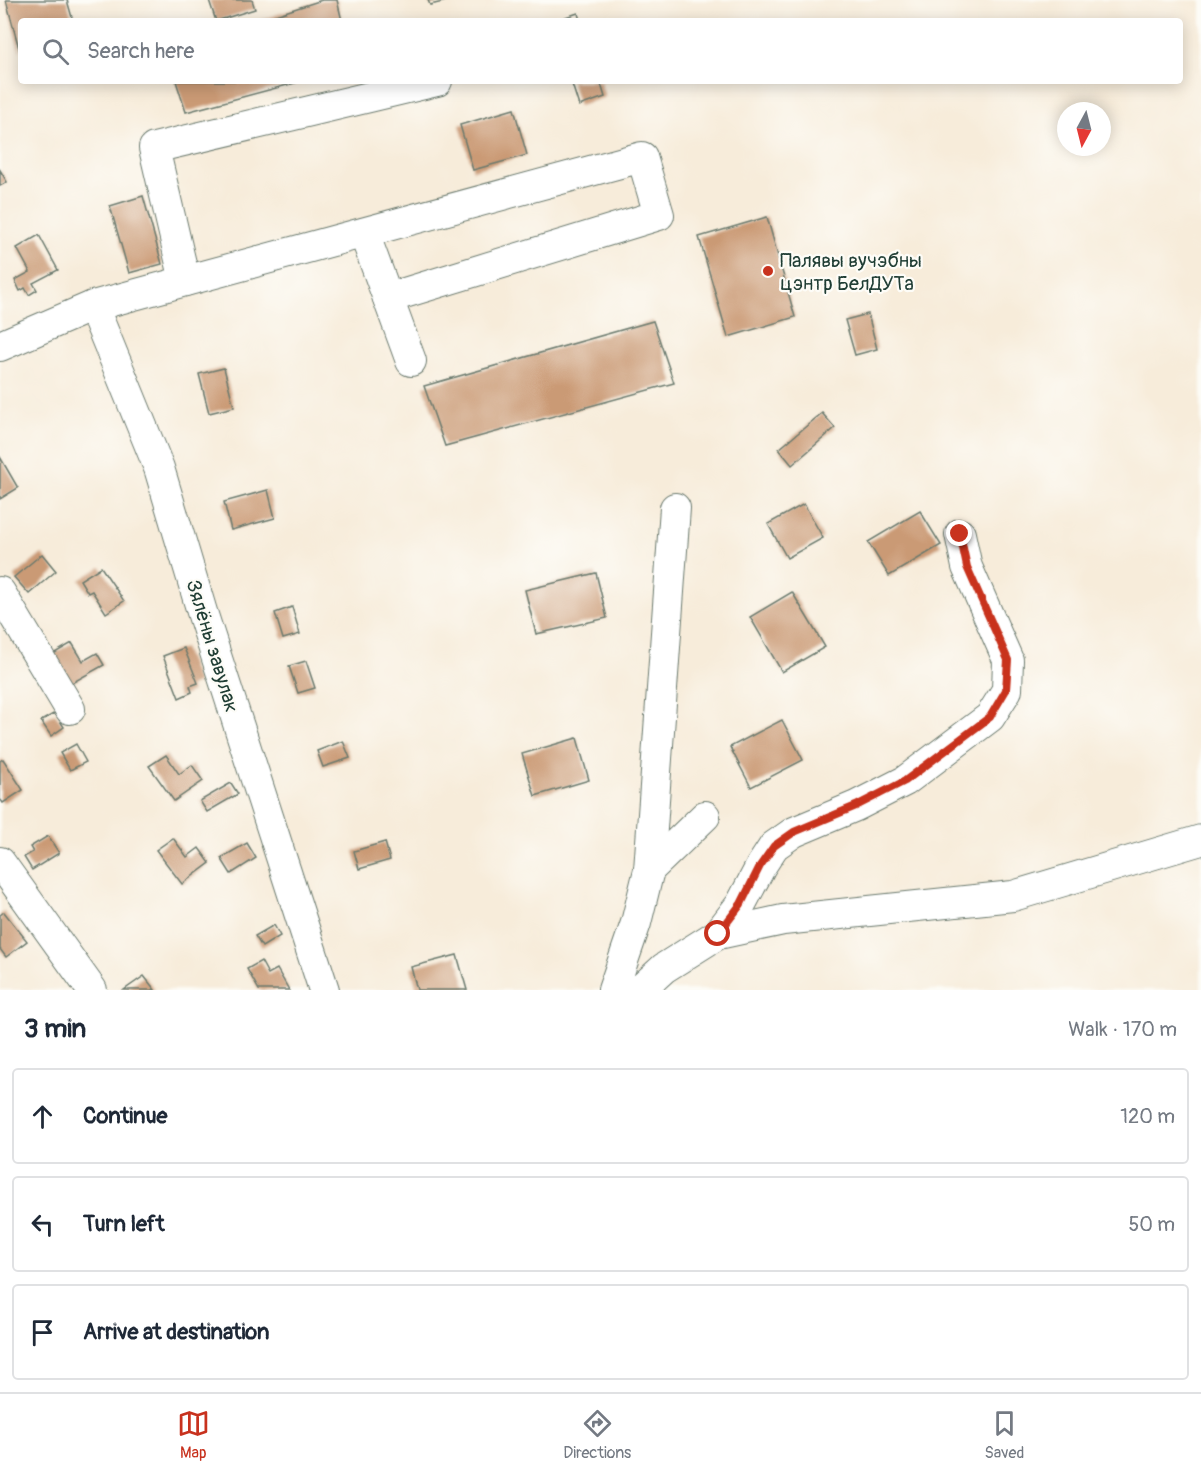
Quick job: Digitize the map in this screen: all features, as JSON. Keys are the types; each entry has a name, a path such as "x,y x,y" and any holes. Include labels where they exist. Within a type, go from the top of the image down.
{"street":[{"path":"185,281 154,148 424,84"},
{"path":"0,346 93,306 642,157 659,215 388,298"},
{"path":"364,233 411,361"},
{"name":"Зялёны завулак","path":"93,306 159,468 206,623 324,990"},
{"path":"613,990 636,923 649,870 675,508"},
{"path":"718,934 741,904 760,866 774,846 794,832 856,806 905,781 990,717 1001,699 1006,690 1008,660 967,567 960,534"},
{"path":"0,592 70,709"},
{"path":"649,870 705,816"},
{"path":"640,990 664,968 718,934 783,920 1013,896 1201,840"},
{"path":"0,862 92,990"}],"building":[{"path":"6,0 67,0 72,18 18,18 18,45"},
{"path":"209,0 252,0 255,9 226,18 215,18"},
{"path":"322,0 337,0 341,18 266,18"},
{"path":"428,0 447,0 447,1 430,5"},
{"path":"578,13 579,18 562,18"},
{"path":"177,84 291,84 186,112"},
{"path":"572,84 601,84 605,97 579,106"},
{"path":"514,109 527,155 473,170 460,125"},
{"path":"0,170 7,182 0,186"},
{"path":"143,196 162,264 129,273 110,206"},
{"path":"767,217 795,317 728,337 699,237"},
{"path":"39,235 58,270 33,283 37,290 29,295 25,288 20,291 15,280 30,272 17,248"},
{"path":"868,314 877,349 855,355 845,320"},
{"path":"653,321 674,383 445,446 424,386"},
{"path":"224,368 234,407 209,413 199,374"},
{"path":"822,413 835,428 792,465 779,449"},
{"path":"0,457 18,488 0,499"},
{"path":"268,490 275,518 231,530 224,502"},
{"path":"804,504 823,538 787,558 768,524"},
{"path":"920,511 941,545 889,576 868,542"},
{"path":"42,554 56,571 29,594 14,577"},
{"path":"101,567 124,601 106,613 92,591 88,593 80,580"},
{"path":"596,573 607,618 536,634 525,590"},
{"path":"792,592 825,647 782,672 750,617"},
{"path":"292,607 300,634 283,639 275,613"},
{"path":"72,643 83,661 97,653 104,665 70,684 53,654"},
{"path":"184,648 198,683 190,686 192,692 179,698 163,656"},
{"path":"306,661 315,688 298,693 289,666"},
{"path":"55,713 64,727 51,736 41,721"},
{"path":"782,720 803,760 751,787 730,747"},
{"path":"577,738 589,780 535,796 522,754"},
{"path":"343,741 350,758 323,767 317,751"},
{"path":"76,744 86,762 70,770 60,753"},
{"path":"166,755 179,774 192,765 203,781 174,801 149,766"},
{"path":"3,759 23,790 3,803 0,799 0,761"},
{"path":"231,783 238,794 207,812 200,801"},
{"path":"48,836 59,853 32,870 24,857 33,852 30,847"},
{"path":"173,838 187,857 199,848 210,863 182,884 156,850"},
{"path":"385,842 390,860 359,869 354,851"},
{"path":"247,843 256,858 231,874 221,858"},
{"path":"4,912 27,941 6,957 0,949 0,915"},
{"path":"274,925 280,936 262,947 255,936"},
{"path":"457,955 467,990 417,990 411,967"},
{"path":"261,961 268,974 277,969 289,990 259,990 247,969"},
{"path":"144,976 155,990 124,990"}],"place":[{"name":"Палявы вучэбны цэнтр БелДУТа","path":"768,271"}],"route":[{"path":"718,934 741,904 760,866 774,846 794,832 856,806 905,781 990,717 1006,690 1008,660 967,567 960,534"}]}
